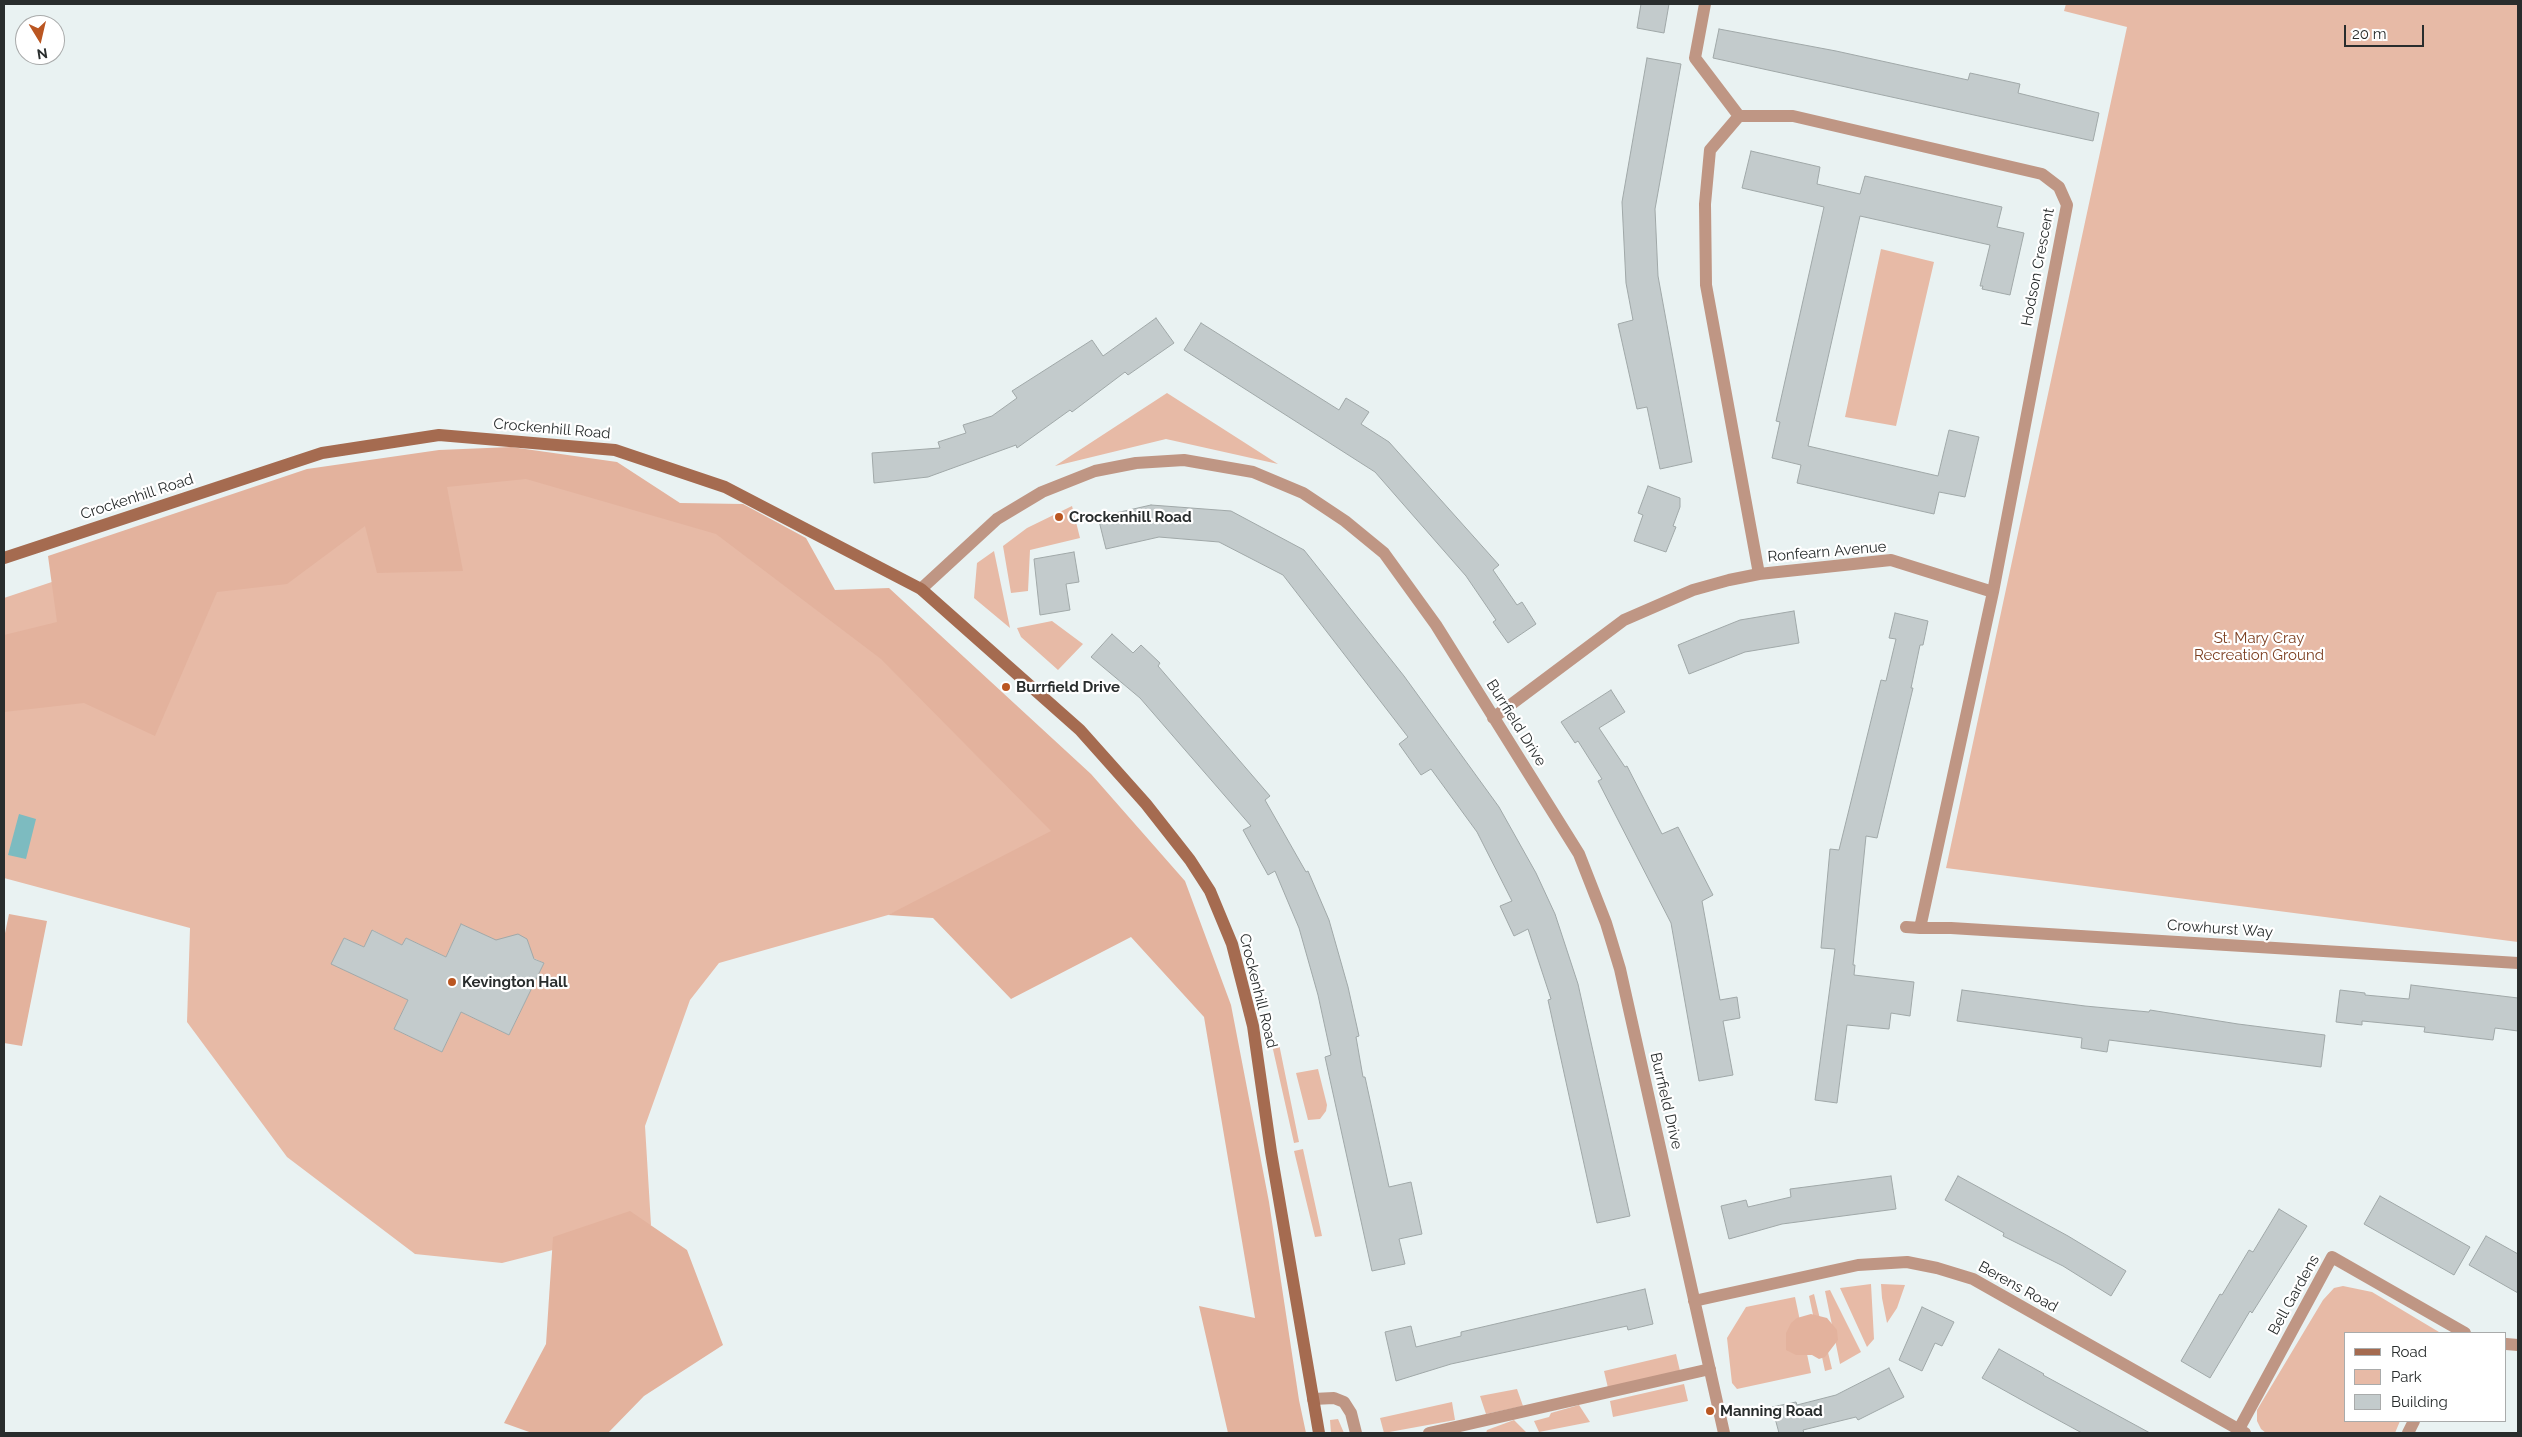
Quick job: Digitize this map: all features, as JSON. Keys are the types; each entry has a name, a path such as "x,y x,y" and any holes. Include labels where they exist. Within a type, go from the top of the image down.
{"main road":[{"name":"Crockenhill Road","path":"4,558 322,454 439,435 615,450 725,487 921,589 1080,730 1146,804 1190,860 1210,891 1232,944 1253,1026 1319,1433"}],"street":[{"path":"1705,4 1695,58 1739,116 1710,150 1704,204 1706,285 1759,574"},
{"name":"Hodson Crescent","path":"1739,116 1793,116 2042,174 2059,187 2066,205 2065,221 2033,372 1993,592"},
{"name":"Burrfield Drive","path":"921,589 996,519 1042,492 1094,471 1136,463 1184,460 1253,472 1303,493 1345,521 1384,553 1436,625 1579,854 1606,923 1620,969 1724,1433"},
{"name":"Ronfearn Avenue","path":"1494,718 1624,620 1692,590 1759,574 1891,560 1993,592"},
{"path":"1906,927 1920,928 1993,592"},
{"name":"Crowhurst Way","path":"1920,928 1951,928 2518,963"},
{"name":"Bell Gardens","path":"2242,1431 2332,1258 2463,1332"},
{"name":"Berens Road","path":"1694,1301 1858,1265 1907,1262 1936,1268 1973,1279 2242,1431"},
{"path":"1429,1433 1710,1369"},
{"path":"1313,1399 1334,1398 1344,1402 1350,1413 1356,1433"}],"green space":[{"name":"St. Mary Cray Recreation Ground","path":"2066,4 2518,4 2518,942 1946,868 2127,27 2064,11"},
{"path":"1881,249 1934,262 1896,426 1845,417"},
{"path":"1167,393 1278,464 1166,439 1055,466"},
{"path":"529,468 755,543 1120,824 888,915 719,963 690,1000 645,1126 651,1225 502,1263 415,1254 287,1157 187,1022 190,928 4,878 4,598 225,524","holes":["461,924 505,945 527,939 530,948 527,955 544,963 509,1035 461,1012 442,1052 394,1029 408,1000 332,964 344,938 364,947 373,930 402,945 406,938 446,957"]},
{"path":"1072,506 1080,538 1030,550 1028,591 1011,593 1003,546 1027,528"},
{"path":"994,551 1010,628 974,598 977,563"},
{"path":"1052,621 1083,644 1058,670 1021,637 1017,628"},
{"path":"1279,1044 1299,1142 1294,1143 1272,1045"},
{"path":"1318,1069 1327,1105 1326,1111 1320,1119 1308,1120 1296,1073"},
{"path":"1303,1149 1322,1236 1315,1237 1294,1151"},
{"path":"1871,1284 1874,1339 1867,1347 1840,1288"},
{"path":"1881,1284 1905,1285 1897,1308 1887,1323 1882,1298"},
{"path":"2343,1286 2372,1292 2439,1332 2344,1332 2344,1422 2400,1422 2395,1433 2266,1433 2261,1429 2257,1421 2257,1410 2323,1300 2334,1288"},
{"path":"1830,1290 1861,1352 1840,1364 1825,1291"},
{"path":"1814,1294 1832,1369 1825,1371 1809,1296"},
{"path":"1795,1297 1811,1373 1737,1389 1732,1383 1727,1338 1746,1307"},
{"path":"1676,1354 1680,1371 1608,1388 1604,1371"},
{"path":"1684,1384 1688,1401 1613,1417 1610,1401"},
{"path":"1517,1389 1523,1406 1486,1414 1480,1396"},
{"path":"1452,1402 1455,1420 1384,1433 1380,1418"},
{"path":"1579,1405 1590,1422 1539,1432 1534,1421 1549,1417 1551,1413"},
{"path":"1338,1419 1344,1433 1331,1433 1330,1420"},
{"path":"1514,1420 1527,1433 1486,1433 1487,1430"}],"shaded area":[{"path":"511,447 617,462 680,503 743,504 806,538 835,590 889,588 1091,774 1185,881 1231,1005 1269,1202 1299,1400 1306,1433 1228,1433 1199,1306 1255,1318 1204,1017 1131,937 1011,999 933,918 888,915 1051,831 881,659 716,534 526,479 447,487 463,571 377,573 365,526 287,584 217,592 155,736 84,703 4,712 4,635 57,622 48,556 307,469 439,450"},
{"path":"9,914 47,921 22,1046 4,1043 4,938"},
{"path":"630,1211 687,1250 723,1345 644,1396 608,1433 532,1433 504,1423 546,1344 553,1237"},
{"path":"1811,1314 1827,1318 1837,1330 1838,1340 1825,1357 1819,1359 1812,1355 1796,1355 1786,1350 1786,1333 1791,1323 1797,1318"}],"water":[{"path":"19,814 36,819 26,859 8,855"}],"building":[{"path":"1641,4 1669,4 1664,33 1637,28"},
{"path":"1719,29 1836,51 1968,80 1970,73 2020,84 2018,93 2099,113 2093,141 1713,58"},
{"path":"1647,58 1681,64 1655,209 1658,276 1692,462 1660,469 1647,407 1637,409 1618,324 1633,320 1626,283 1622,202"},
{"path":"1751,151 1820,167 1817,184 1860,194 1865,176 2002,207 1997,227 2024,233 2010,295 1982,289 1983,286 1980,286 1990,245 1860,216 1808,446 1938,476 1949,430 1979,437 1965,497 1939,492 1934,514 1797,483 1801,465 1772,458 1780,422 1776,421 1824,207 1742,188"},
{"path":"1156,318 1174,343 1128,375 1125,372 1072,412 1070,410 1017,448 1016,445 928,477 874,483 872,453 940,448 938,442 966,433 963,425 992,416 1017,398 1012,391 1092,340 1103,356"},
{"path":"1201,323 1339,410 1346,398 1369,412 1361,424 1389,442 1499,565 1493,570 1517,605 1522,602 1536,624 1508,643 1493,622 1496,620 1466,576 1375,472 1184,350"},
{"path":"1648,486 1680,498 1680,507 1673,526 1676,527 1666,552 1634,541 1643,515 1638,513"},
{"path":"1151,505 1231,511 1304,550 1404,676 1499,807 1536,873 1555,914 1578,984 1630,1216 1597,1223 1548,1000 1551,999 1528,929 1514,936 1500,906 1512,901 1477,832 1431,769 1421,775 1399,744 1408,737 1283,575 1219,542 1159,537 1106,549 1098,517"},
{"path":"1074,552 1079,582 1066,584 1070,610 1040,615 1034,559"},
{"path":"1794,611 1799,643 1745,652 1689,674 1678,645 1740,620"},
{"path":"1895,613 1928,621 1923,645 1920,645 1911,688 1913,688 1877,838 1866,836 1853,965 1855,965 1854,975 1914,982 1910,1016 1891,1013 1889,1029 1847,1025 1837,1103 1815,1100 1835,949 1821,948 1830,849 1839,850 1881,680 1886,681 1896,639 1889,638"},
{"path":"1112,634 1133,653 1141,645 1160,663 1158,666 1270,796 1265,800 1306,872 1308,871 1329,920 1348,987 1359,1036 1356,1037 1363,1077 1365,1077 1389,1187 1411,1182 1422,1234 1399,1239 1405,1264 1372,1271 1325,1057 1331,1055 1318,995 1299,928 1275,871 1268,875 1243,830 1251,826 1140,698 1091,657"},
{"path":"1611,690 1625,712 1599,728 1625,767 1627,766 1662,834 1678,827 1713,895 1702,901 1720,1000 1737,997 1740,1018 1723,1021 1733,1075 1699,1081 1671,923 1598,781 1602,779 1578,741 1575,743 1561,722"},
{"name":"Kevington Hall","path":"461,924 496,940 518,934 527,939 534,959 544,963 509,1035 461,1012 442,1052 394,1029 408,1000 331,964 344,938 364,947 372,930 402,945 406,938 446,957"},
{"path":"2411,985 2518,998 2518,1031 2495,1028 2493,1040 2424,1032 2425,1027 2362,1021 2362,1025 2336,1022 2340,990 2365,993 2365,995 2409,999"},
{"path":"1962,990 2085,1006 2149,1012 2150,1010 2325,1035 2321,1067 2109,1040 2107,1052 2081,1048 2082,1038 1957,1021"},
{"path":"1891,1176 1896,1209 1782,1224 1729,1239 1721,1206 1746,1200 1748,1207 1791,1197 1790,1189"},
{"path":"1958,1176 2068,1236 2126,1271 2111,1296 2063,1266 2003,1236 2004,1233 1945,1200"},
{"path":"2380,1196 2470,1247 2454,1275 2364,1224"},
{"path":"2279,1209 2307,1226 2252,1313 2250,1311 2210,1378 2181,1361 2220,1294 2222,1295 2249,1250 2253,1252"},
{"path":"2486,1236 2518,1254 2518,1293 2469,1265"},
{"path":"1645,1289 1653,1324 1628,1330 1627,1326 1451,1364 1396,1381 1385,1332 1411,1326 1416,1347 1461,1336 1461,1332"},
{"path":"1922,1307 1954,1322 1942,1346 1935,1343 1922,1371 1899,1360"},
{"path":"1999,1349 2150,1433 2082,1433 1982,1378"},
{"path":"1889,1368 1904,1397 1858,1420 1856,1417 1803,1430 1804,1433 1779,1433 1772,1407 1796,1402 1797,1405 1836,1395"}],"place":[{"name":"Crockenhill Road","path":"1059,517"},
{"name":"Burrfield Drive","path":"1006,687"},
{"name":"Kevington Hall","path":"452,982"},
{"name":"Manning Road","path":"1710,1411"}]}
